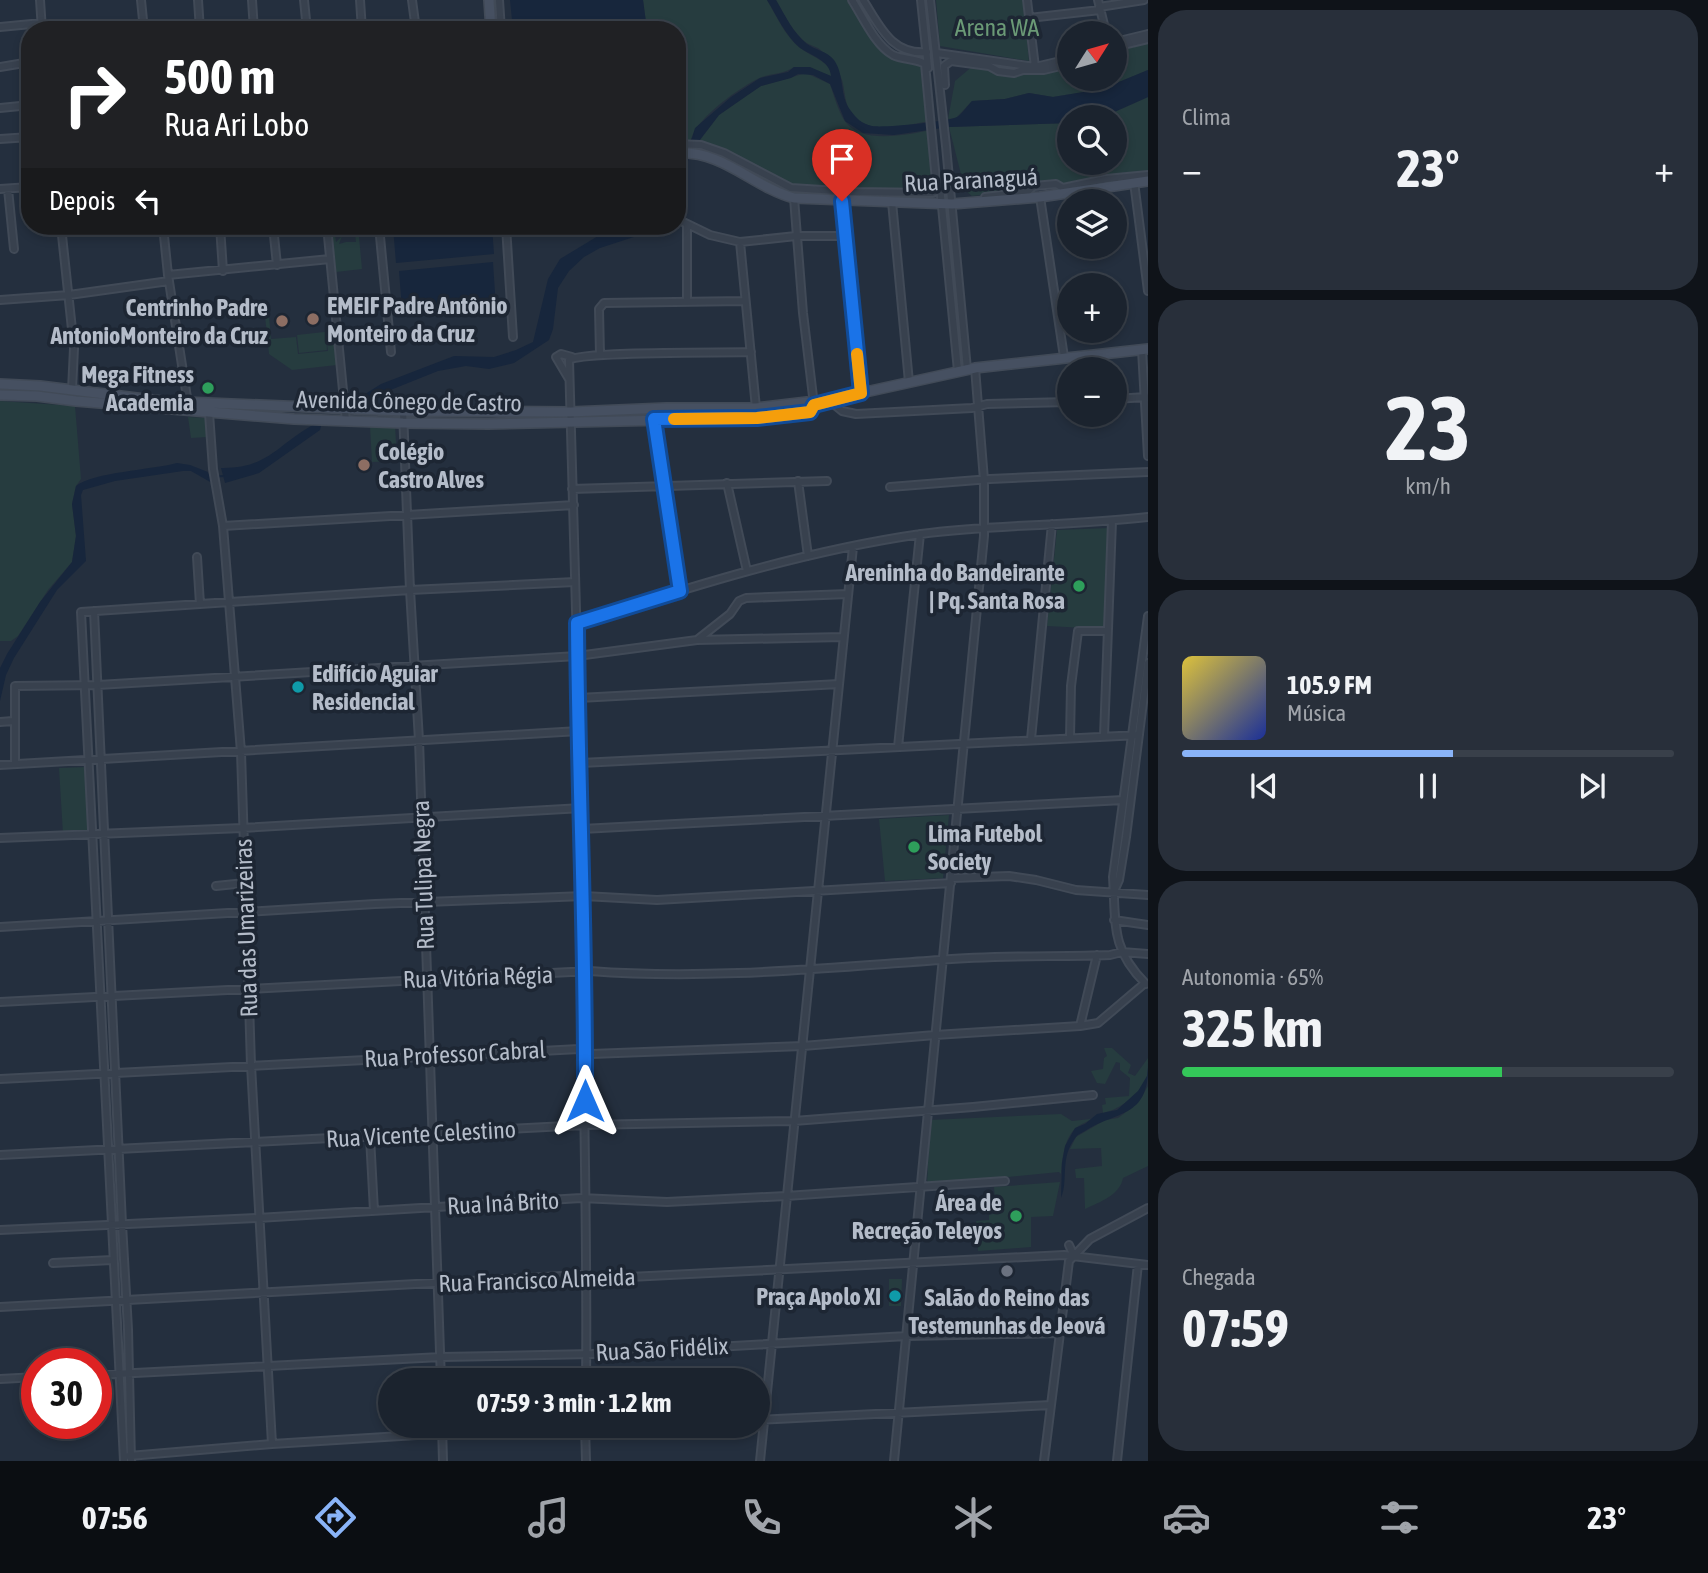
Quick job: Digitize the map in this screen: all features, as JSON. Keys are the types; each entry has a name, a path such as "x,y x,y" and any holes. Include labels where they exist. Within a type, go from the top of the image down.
{"main road":[{"path":"488,0 490,21"},
{"path":"686,149 719,160 773,190 794,198"},
{"name":"Rua Paranaguá","path":"794,198 948,202 1040,197 1148,181"},
{"name":"Avenida Cônego de Castro","path":"1064,357 1145,350"},
{"name":"Avenida Cônego de Castro","path":"0,395 188,406 344,408 666,419 756,413 807,402 814,405 967,369 1057,358"},
{"name":"Avenida Cônego de Castro","path":"0,384 161,401 209,413 345,421 403,423 571,416 666,408 756,413"},
{"path":"666,408 666,419"}],"street":[{"path":"40,0 42,21"},
{"path":"141,0 143,21"},
{"path":"198,0 200,21"},
{"path":"252,0 253,21"},
{"path":"304,0 306,21"},
{"path":"360,0 361,21"},
{"path":"412,0 415,21"},
{"path":"499,0 500,21"},
{"path":"852,0 884,49 895,56 925,64 931,103"},
{"path":"863,0 894,44 912,52 927,52"},
{"path":"686,149 724,153 791,188 934,193 938,189 935,147 920,0"},
{"path":"894,1461 985,528 980,406 967,369 948,202 946,146 930,0"},
{"path":"1027,0 1035,67"},
{"path":"1029,18 1144,0"},
{"path":"0,27 21,26"},
{"path":"1127,42 1148,36"},
{"path":"937,53 1035,67 1057,64"},
{"path":"945,85 944,66 951,61 989,65 998,71 1014,73 1023,69 1044,70 1057,66"},
{"path":"0,66 21,63"},
{"path":"0,108 21,106"},
{"path":"0,139 21,138"},
{"path":"935,147 948,202"},
{"path":"948,202 1027,192 1034,186 1056,184 1063,188 1106,179 1148,175"},
{"path":"1135,182 1146,255 1148,291"},
{"path":"4,189 13,249"},
{"path":"1040,197 1064,357"},
{"path":"794,198 811,397 814,405"},
{"path":"842,201 861,393"},
{"path":"892,202 909,383"},
{"path":"687,301 687,226 740,242 796,236 845,236"},
{"path":"62,235 74,348 72,390"},
{"path":"164,235 188,406"},
{"path":"221,235 223,271"},
{"path":"274,235 277,265"},
{"path":"328,235 345,421"},
{"path":"380,235 391,352"},
{"path":"507,235 513,337"},
{"path":"740,242 756,413"},
{"path":"0,300 69,295 168,278 330,259"},
{"path":"600,355 599,309 602,304 745,300"},
{"path":"1145,350 1148,456"},
{"path":"570,380 556,357 561,354 571,357 751,352"},
{"path":"571,357 572,489 584,896 586,1368"},
{"path":"1127,398 1146,397"},
{"path":"831,402 842,411 856,414 1057,403"},
{"name":"Rua Tulipa Negra","path":"403,411 419,740 440,1368"},
{"name":"Rua das Umarizeiras","path":"209,413 213,469 223,526 241,752 251,1065 272,1444"},
{"path":"654,419 680,591"},
{"path":"890,487 1148,472"},
{"path":"798,481 808,556"},
{"path":"572,489 827,481"},
{"path":"727,483 747,571"},
{"path":"223,526 573,505"},
{"path":"577,623 747,571 920,534 1148,517"},
{"path":"1104,736 1112,521"},
{"path":"1031,739 1052,524"},
{"path":"898,747 920,534"},
{"path":"768,1368 853,547"},
{"path":"197,557 200,604"},
{"path":"127,1458 112,1260 82,612 575,582"},
{"path":"697,640 730,614 739,601 746,598 848,594"},
{"path":"94,611 130,1374 127,1458"},
{"path":"1141,714 1148,616"},
{"path":"1070,738 1071,687 1078,631 1107,631"},
{"path":"15,764 15,686 98,685 577,656 697,640 843,637"},
{"path":"1147,984 1122,952 1114,920 1113,877 1123,800 1141,714 1148,663"},
{"path":"579,698 839,684"},
{"path":"0,722 13,721"},
{"path":"0,765 579,731"},
{"path":"581,762 1135,735"},
{"path":"0,927 424,902 584,896 657,900 818,892 1009,876 1109,894 1114,891 1119,880 1126,837 1135,735"},
{"path":"582,829 1123,800"},
{"path":"0,838 242,828 582,808"},
{"path":"216,886 245,883"},
{"path":"1114,891 1148,895"},
{"path":"1114,920 1148,925"},
{"name":"Rua Vitória Régia","path":"0,1002 592,971 651,976 810,970 942,959 1097,956 1122,952 1148,954"},
{"path":"1080,1026 1097,956"},
{"name":"Rua Professor Cabral","path":"0,1079 429,1055 579,1049 585,1053 803,1046 1080,1026 1098,1023 1147,984"},
{"name":"Rua Vicente Celestino","path":"0,1155 585,1125 794,1121 1093,1095"},
{"path":"370,1137 374,1211"},
{"name":"Rua Iná Brito","path":"0,1230 587,1199 667,1202 1005,1181"},
{"path":"1050,1461 1044,1461 1069,1261 1090,1239 1148,1208"},
{"path":"1069,1245 1074,1256"},
{"name":"Rua Francisco Almeida","path":"0,1307 580,1275 587,1278 780,1270 915,1261 1074,1256 1148,1265"},
{"path":"53,1263 112,1260"},
{"path":"1117,1461 1138,1264"},
{"name":"Rua São Fidélix","path":"112,1374 907,1336 1061,1333"},
{"path":"0,1379 21,1378"},
{"path":"770,1420 1051,1405"},
{"path":"127,1458 378,1435"},
{"path":"442,1438 443,1461"},
{"path":"585,1438 586,1461"},
{"path":"760,1461 761,1438"}],"green space":[{"path":"643,0 767,0 790,38 825,64 832,72 831,76 794,67 762,77 717,107 701,122 686,144 686,21 646,21"},
{"path":"776,0 852,0 880,43 890,53 923,62 931,121 877,127 854,117 847,105 842,79 835,67 818,48 806,43 796,33"},
{"name":"Arena WA","path":"936,0 1023,0 1029,61 940,46"},
{"path":"1148,37 1148,70 1127,79 1127,42"},
{"path":"980,60 1036,70 1057,66 1057,91 1090,91 1053,97 1029,93 1005,99 972,101 956,118 948,119 955,81"},
{"path":"806,73 830,84 844,120 862,133 885,136 932,130 937,191 801,190 724,153 696,145 719,115 747,95 761,86"},
{"path":"1148,97 1148,176 972,196 965,190 949,127 1057,123 1057,175 1127,175 1127,106"},
{"path":"332,235 335,235 336,242 342,236 339,244 356,242 355,235 359,235 362,269 336,272"},
{"path":"265,316 269,316 271,339 296,337 298,354 328,351 326,335 327,350 299,353 297,335 333,331 337,365 292,370 269,354"},
{"path":"0,401 75,406 81,479 76,486 72,504 76,536 72,562 48,590 18,636 11,641 0,641"},
{"path":"188,417 207,418 207,437 191,438"},
{"path":"395,425 397,461 372,462 370,426"},
{"name":"Areninha do Bandeirante | Pq. Santa Rosa","path":"1110,528 1105,629 1047,626 1057,530"},
{"path":"86,767 90,833 63,834 59,768"},
{"name":"Lima Futebol Society","path":"949,815 943,878 885,881 879,819"},
{"path":"1104,1048 1112,1048 1131,1065 1128,1073 1135,1076 1148,1058 1148,1063 1147,1076 1135,1095 1103,1113 1105,1098 1129,1096 1130,1078 1120,1070 1120,1063 1116,1062 1105,1084 1097,1083 1091,1071 1103,1069 1104,1058 1107,1056"},
{"path":"1148,1086 1148,1166 1123,1178 1114,1193 1085,1209 1084,1178 1076,1178 1075,1169 1102,1166 1101,1148 1070,1149 1076,1137 1105,1120 1118,1118 1138,1103"},
{"path":"1061,1114 1072,1121 1091,1119 1069,1137 1064,1150 1061,1174 1059,1172 927,1185 930,1120"},
{"name":"Área de Recreção Teleyos","path":"1060,1182 1053,1216 1031,1217 1031,1247 978,1251 976,1221 989,1220 989,1215 996,1213 994,1187"},
{"path":"889,1279 902,1279 901,1306 889,1306"}],"water":[{"path":"510,0 643,0 646,21 512,21"},
{"path":"767,0 776,0 802,40 834,60 840,72 847,105 860,120 872,126 951,119 959,116 972,101 1005,99 1029,93 1053,97 1090,91 1127,91 1127,79 1148,70 1148,97 1127,106 1057,105 1057,123 949,127 894,135 863,133 845,121 830,84 813,75 798,74 761,86 719,115 696,145 686,165 686,147 695,128 731,97 760,78 788,72 794,67 810,67 831,76 824,62 799,47"},
{"path":"394,235 493,235 494,254 396,263"},
{"path":"600,235 640,235 600,248 584,257 569,271 558,288 549,340 514,363 489,369 466,366 438,371 393,389 366,404 351,403 381,384 454,356 494,357 533,342 548,279 560,259"},
{"path":"493,262 495,293 492,299 402,309 399,271"},
{"path":"315,424 321,426 320,430 259,473 225,483 221,468 262,460"},
{"path":"177,463 208,472 212,483 191,471 183,471 115,481 83,490 81,495 86,561 57,590 14,658 6,675 0,701 0,668 7,654 40,602 72,562 76,536 72,504 76,486 109,474"},
{"path":"1148,1068 1147,1084 1136,1105 1076,1137 1066,1161 1061,1198 1065,1146 1075,1128 1097,1114 1117,1110 1138,1091 1147,1076"}],"waterway":[{"path":"208,477 224,476"}],"slow traffic":[{"path":"674,419 757,418 810,412 814,405 861,393 857,354"}],"place":[{"name":"EMEIF Padre Antônio Monteiro da Cruz","path":"313,319"},
{"name":"Centrinho Padre AntonioMonteiro da Cruz","path":"282,321"},
{"name":"Mega Fitness Academia","path":"208,388"},
{"name":"Colégio Castro Alves","path":"364,465"},
{"name":"Areninha do Bandeirante | Pq. Santa Rosa","path":"1079,586"},
{"name":"Edifício Aguiar Residencial","path":"298,687"},
{"name":"Lima Futebol Society","path":"914,847"},
{"name":"Área de Recreção Teleyos","path":"1016,1216"},
{"name":"Salão do Reino das Testemunhas de Jeová","path":"1007,1271"},
{"name":"Praça Apolo XI","path":"895,1296"}],"route":[{"path":"585,1101 584,896 577,623 680,591 654,419 757,418 810,412 814,405 861,393 842,201"}]}
